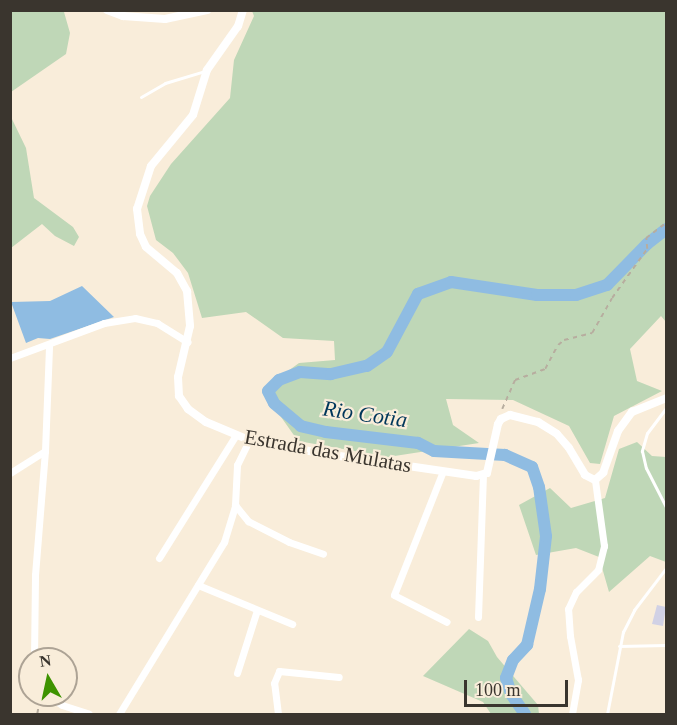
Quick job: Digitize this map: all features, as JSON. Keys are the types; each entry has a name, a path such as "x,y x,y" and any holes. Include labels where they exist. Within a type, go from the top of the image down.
{"street":[{"path":"107,10 165,19 207,10"},
{"name":"Estrada das Mulatas","path":"243,10 238,26 207,70 193,115 167,143 151,166 137,209 140,234 146,247 177,273 187,291 190,315 188,342 177,377 182,403 206,422 249,440 443,471 483,475"},
{"path":"10,358 104,323 135,318 157,323 188,342"},
{"path":"34,647 35,575 45,451 49,345"},
{"path":"595,480 603,472 618,430 632,412 666,398"},
{"path":"478,617 483,475 492,460 501,419 510,414 538,422 557,434 570,448 585,475 595,480"},
{"path":"159,558 236,435"},
{"path":"119,714 225,542 235,505 237,465 249,440"},
{"path":"10,473 45,451"},
{"path":"443,471 394,595 447,622"},
{"path":"572,714 578,680 568,609 576,592 597,570 604,546 595,480"},
{"path":"235,505 248,521 289,542 323,555"},
{"path":"198,585 292,624"},
{"path":"237,673 257,610"},
{"path":"278,714 274,682 279,671 339,677"},
{"path":"68,707 89,714"}],"lane":[{"path":"141,98 165,83 207,70"},
{"path":"666,408 647,433 642,452 646,468 666,507"},
{"path":"607,714 619,646 634,610 666,568"},
{"path":"619,646 666,645"}],"path":[{"path":"510,414 502,409 514,380 545,369 558,345 564,340 592,333 612,298 647,249 646,238 666,224"}],"green space":[{"path":"11,10 64,12 70,33 66,54 11,92"},
{"path":"252,11 666,11 666,322 661,316 630,349 637,381 662,391 614,416 600,464 590,463 569,426 513,400 446,399 453,425 479,443 388,457 298,441 262,390 299,363 335,360 334,341 283,338 246,312 202,318 188,273 173,253 156,240 147,206 150,196 171,164 230,98 234,60 254,16"},
{"path":"11,117 26,148 34,198 73,227 79,237 74,246 55,236 42,224 11,248"},
{"path":"637,442 652,456 666,457 666,562 650,556 609,592 599,557 576,548 536,555 519,505 550,488 571,508 605,498 619,449"},
{"path":"469,629 488,641 497,657 538,705 539,714 491,714 483,702 423,676"}],"water":[{"path":"82,286 114,317 50,339 38,338 26,343 11,302 50,301"}],"building":[{"path":"657,605 666,607 663,626 652,624"}],"waterway":[{"name":"Rio Cotia","path":"525,714 511,694 506,678 513,660 527,645 540,589 546,536 539,487 532,467 505,455 434,451 418,443 326,432 301,426 274,403 268,391 279,380 300,372 331,374 367,366 387,352 418,294 451,282 537,295 576,295 607,285 647,244 666,229"}]}
